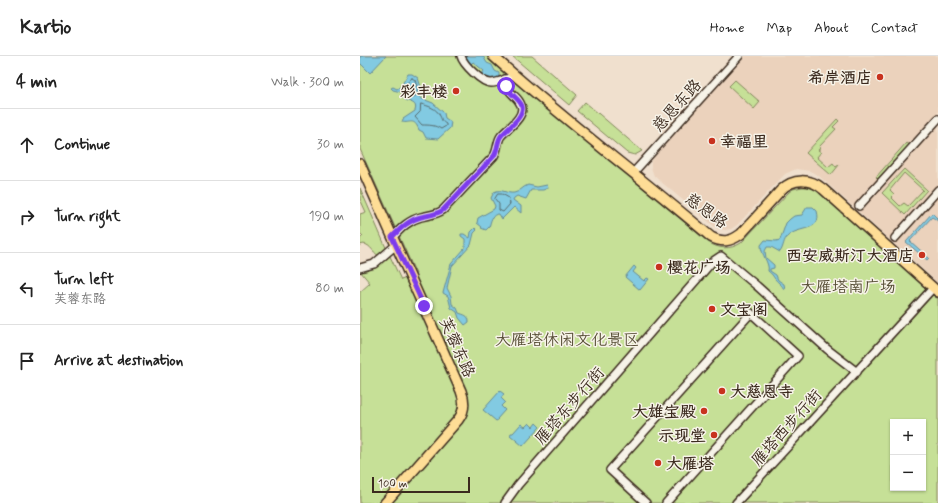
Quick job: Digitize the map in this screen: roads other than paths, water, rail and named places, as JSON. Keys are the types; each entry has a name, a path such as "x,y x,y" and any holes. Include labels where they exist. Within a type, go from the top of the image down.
{"main road":[{"name":"慈恩路","path":"493,56 611,156 718,240 726,241 734,239 741,234 785,186 798,181 814,183 823,189 936,290"},
{"name":"芙蓉东路","path":"360,164 461,391 464,404 462,413 458,420 385,503"}],"street":[{"path":"461,56 465,63 484,82 493,83 515,76"},
{"name":"慈恩东路","path":"633,173 740,56"},
{"path":"360,268 374,264 394,241 403,227 411,221 443,210 494,156 497,151 500,138 519,117 522,111 521,105 507,89 505,79"},
{"path":"859,206 938,119"},
{"path":"895,238 938,190"},
{"name":"雁塔东步行街","path":"505,503 518,485 712,262 721,256 752,281 827,348 857,372"},
{"name":"雁塔西步行街","path":"736,503 833,396 936,290"},
{"path":"646,503 610,470 751,313 798,356 666,503"}],"water":[{"path":"360,56 386,56 370,73 360,63"},
{"path":"464,56 483,56 487,63 492,65 495,71 499,73 499,78 491,81 481,75 484,71 473,62 470,65"},
{"path":"408,74 412,74 418,78 422,90 420,98 433,103 444,113 445,118 451,122 450,128 438,139 426,138 414,122 402,122 403,119 415,111 416,108 413,103 404,99 401,92 391,88 393,87 397,89 401,86"},
{"path":"528,185 537,187 547,185 548,188 543,190 531,190 526,199 517,196 513,200 521,206 521,213 514,207 502,219 499,214 494,215 489,227 486,230 481,228 482,227 477,223 478,218 494,209 495,206 491,198 494,192 502,191 514,193"},
{"path":"807,207 813,207 817,211 818,218 813,226 792,233 788,236 785,239 780,252 771,247 767,247 765,251 766,258 774,265 774,268 770,269 770,271 784,284 784,290 768,271 768,265 762,252 761,245 765,240 780,240 786,223 794,216 802,215"},
{"path":"932,213 938,221 932,217 910,241 929,258 927,260 906,242"},
{"path":"475,228 477,230 474,233 471,245 452,266 447,288 451,296 452,304 457,308 459,313 468,318 469,322 465,325 459,318 457,312 451,308 448,296 443,293 451,264 465,248 465,239 461,236 461,234 464,234 470,238 471,232"},
{"path":"634,266 636,268 633,272 644,281 647,278 649,279 640,290 625,277"},
{"path":"500,391 504,394 501,398 505,402 501,406 505,410 496,421 483,410"},
{"path":"529,423 533,427 536,423 540,427 523,446 510,435 521,424 525,427"}],"place":[{"name":"希岸酒店","path":"880,77"},
{"name":"彩丰楼","path":"456,91"},
{"name":"幸福里","path":"712,141"},
{"name":"西安威斯汀大酒店","path":"922,255"},
{"name":"樱花广场","path":"659,267"},
{"name":"文宝阁","path":"712,309"},
{"name":"大慈恩寺","path":"722,391"},
{"name":"大雄宝殿","path":"704,411"},
{"name":"示现堂","path":"714,435"},
{"name":"大雁塔","path":"658,463"}],"park label":[{"name":"大雁塔南广场","path":"848,286"},
{"name":"大雁塔休闲文化景区","path":"567,339"}]}
